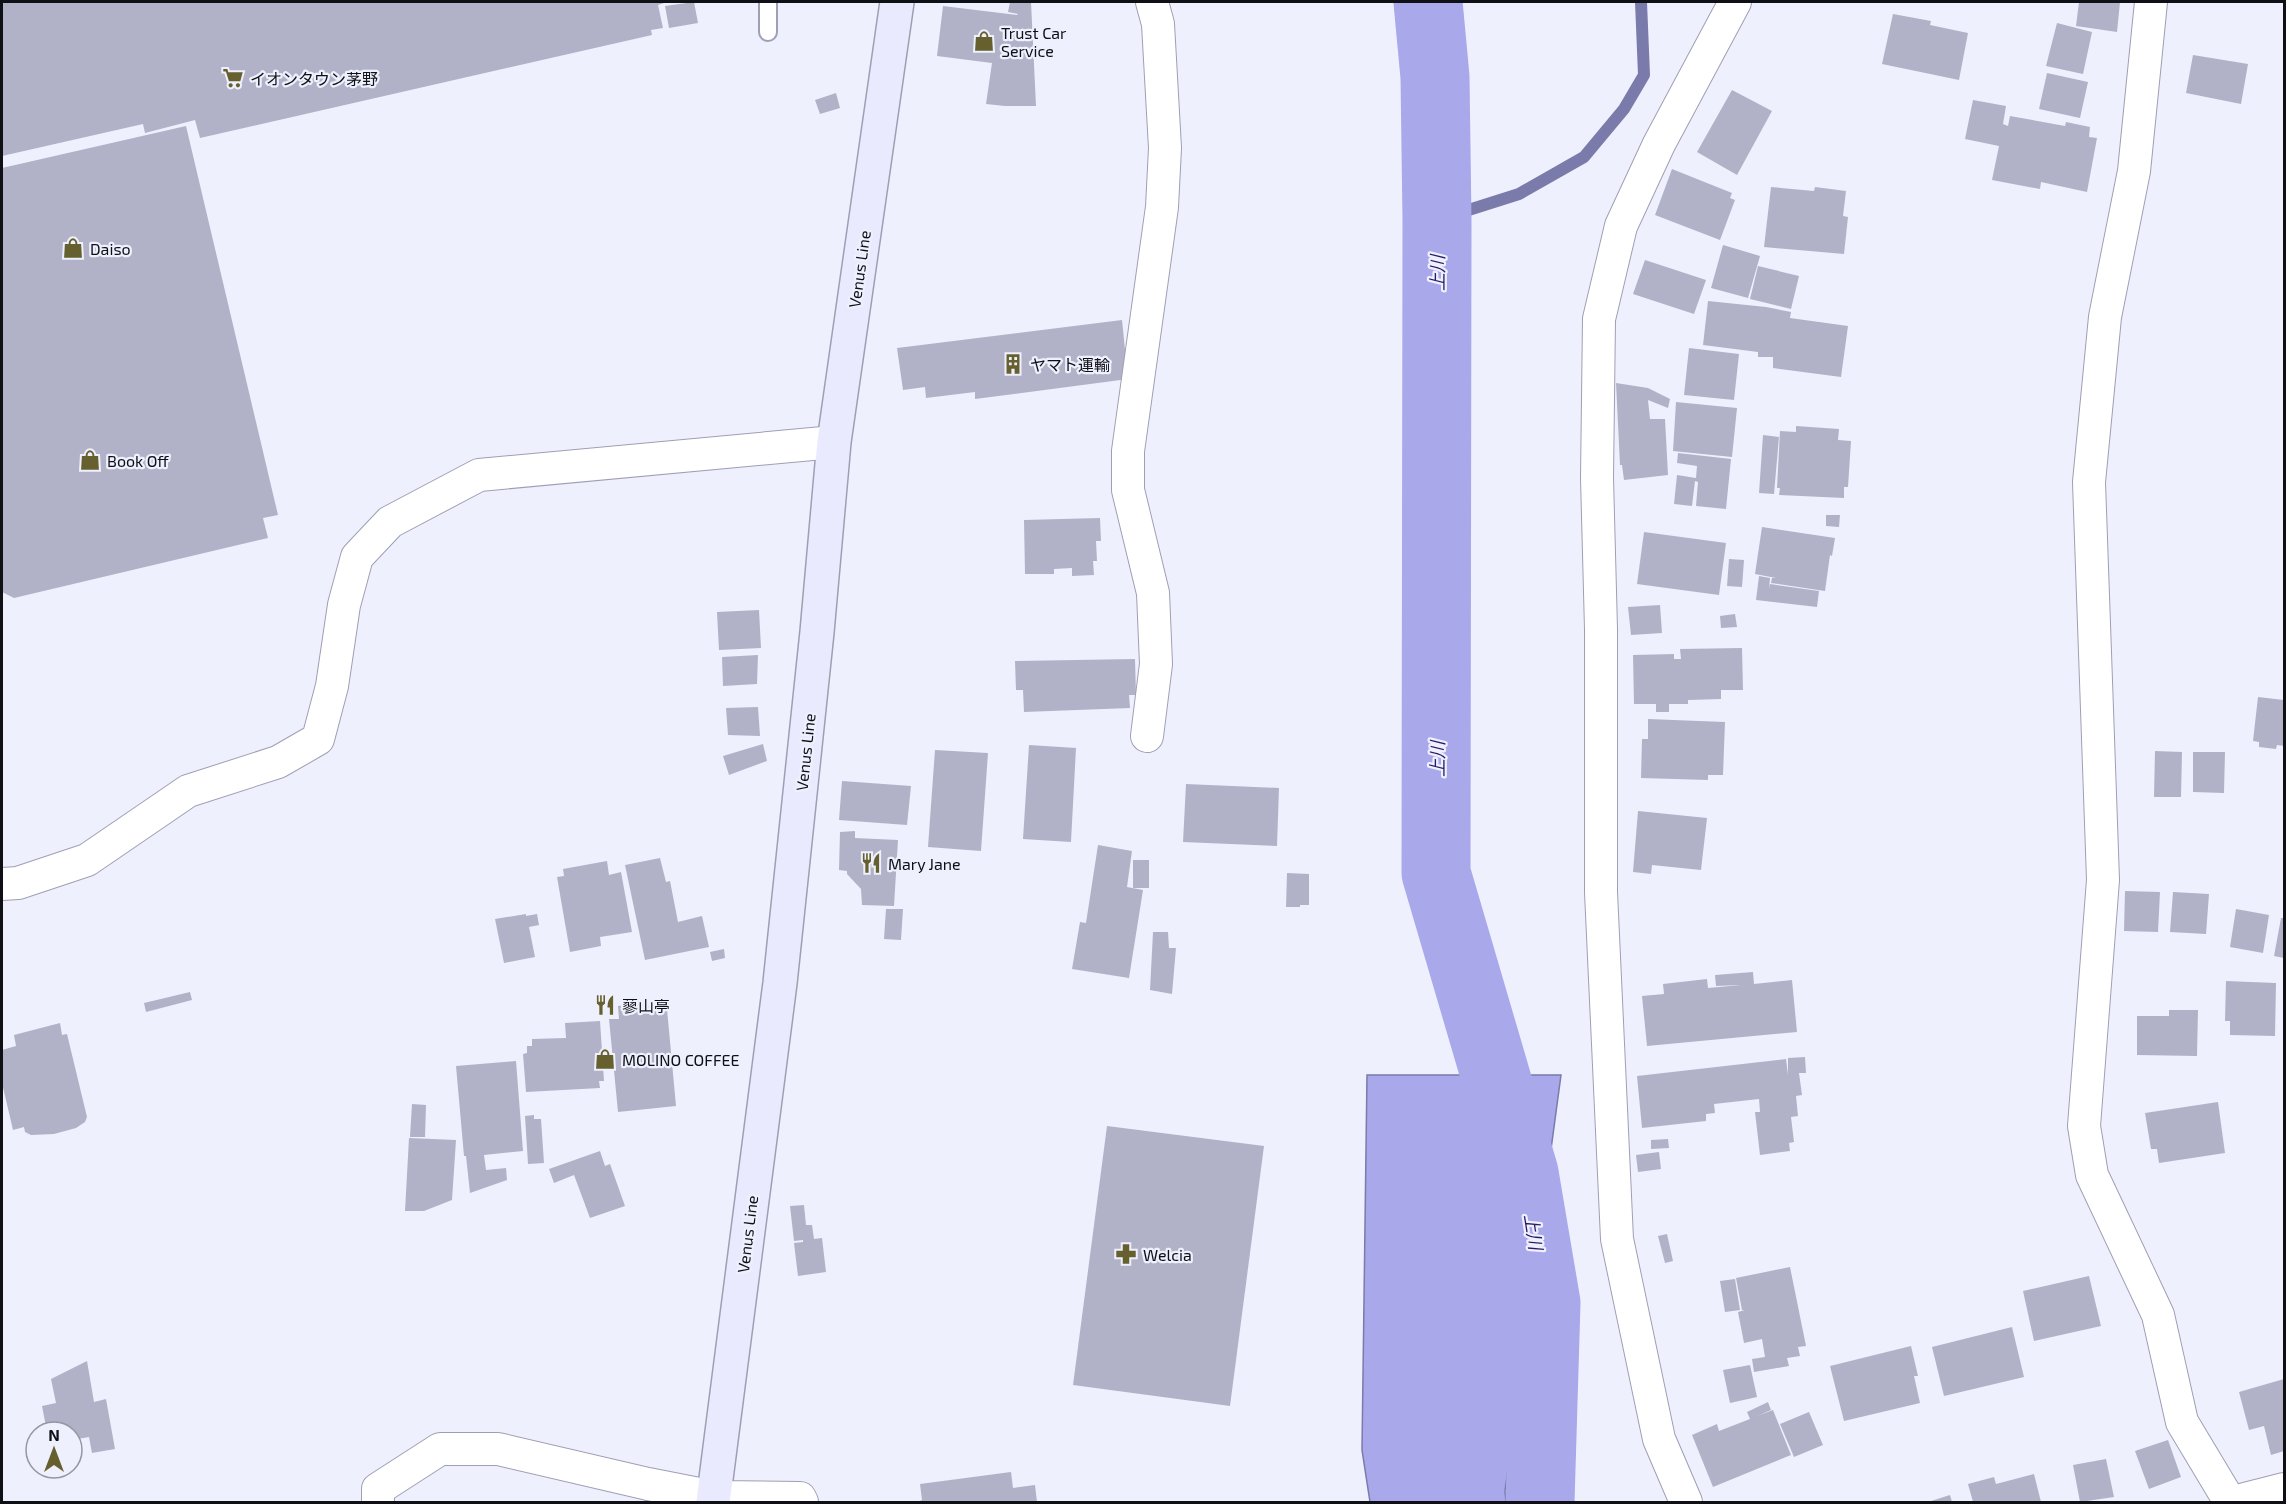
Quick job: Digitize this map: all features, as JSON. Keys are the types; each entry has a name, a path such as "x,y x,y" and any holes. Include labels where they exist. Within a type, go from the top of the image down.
{"main road":[{"name":"Venus Line","path":"713,1500 780,983 818,632 834,442 897,2"}],"street":[{"path":"1147,736 1156,664 1153,593 1128,490 1128,451 1164,183 1165,148 1159,35 1152,2"},
{"path":"1686,1503 1659,1439 1617,1239 1601,892 1601,629 1597,478 1599,319 1621,226 1659,144 1735,2"},
{"path":"2151,2 2134,171 2104,317 2089,482 2103,880 2084,1126 2092,1175 2158,1315 2182,1422 2231,1503 2284,1489"},
{"path":"2,884 18,883 87,860 188,791 278,762 318,739 332,686 344,605 357,557 390,522 469,480 479,475 834,442"},
{"path":"378,1503 378,1489 440,1449 498,1449 713,1500 791,1497 800,1498 802,1503"}],"lane":[{"path":"768,2 768,32"}],"water":[{"path":"1367,1075 1561,1075 1505,1491 1506,1502 1370,1502 1362,1450"}],"building":[{"name":"イオンタウン茅野","path":"2,2 667,2 658,5 663,28 651,30 652,35 200,138 195,120 145,133 143,124 2,156"},
{"path":"694,2 698,23 669,28 665,6"},
{"path":"1010,2 1031,2 1036,106 986,104 992,63 937,56 943,6 1017,15 1008,12"},
{"path":"2079,2 2120,2 2117,32 2076,26"},
{"path":"1893,14 1931,21 1930,25 1968,33 1959,80 1882,64"},
{"path":"2057,23 2092,32 2083,74 2046,66"},
{"path":"2193,55 2248,64 2241,104 2186,93"},
{"path":"2047,73 2088,82 2080,118 2039,109"},
{"path":"1732,90 1772,111 1737,175 1697,152"},
{"path":"836,93 840,108 820,114 815,100"},
{"path":"1973,100 2006,106 2003,124 2008,126 2010,116 2065,126 2066,122 2090,127 2089,137 2097,138 2087,192 2041,182 2040,189 1992,180 1999,146 1965,139"},
{"path":"186,126 278,515 263,518 268,538 14,598 2,592 2,168"},
{"path":"1672,169 1732,193 1730,198 1735,200 1720,240 1655,215"},
{"path":"1771,187 1814,191 1815,187 1846,191 1843,216 1848,217 1844,254 1764,247"},
{"path":"1723,245 1760,256 1748,298 1711,288"},
{"path":"1645,260 1706,280 1694,314 1633,294"},
{"path":"1758,266 1799,276 1791,309 1750,299"},
{"path":"1708,301 1766,307 1791,312 1790,318 1848,326 1841,377 1773,368 1773,357 1758,357 1758,352 1703,345"},
{"name":"ヤマト運輸","path":"1122,320 1128,379 975,399 975,392 926,398 925,387 903,390 897,348"},
{"path":"1689,348 1739,354 1734,400 1684,395"},
{"path":"1616,383 1648,388 1670,399 1668,408 1648,400 1650,419 1665,419 1668,475 1624,480 1622,465 1620,465"},
{"path":"1676,402 1737,408 1732,457 1673,451"},
{"path":"1796,426 1839,429 1838,440 1851,441 1848,487 1844,487 1844,498 1779,495 1780,488 1777,488 1780,431 1796,432"},
{"path":"1763,435 1779,437 1774,494 1759,493"},
{"path":"1678,453 1731,459 1726,509 1696,506 1698,482 1695,481 1692,506 1674,504 1677,475 1696,478 1697,466 1677,463"},
{"path":"1826,515 1840,515 1839,527 1826,526"},
{"path":"1100,518 1101,541 1096,541 1097,561 1093,561 1094,575 1072,576 1072,568 1054,569 1054,574 1025,574 1024,520"},
{"path":"1762,527 1835,538 1825,591 1771,583 1772,578 1776,578 1755,574"},
{"path":"1644,532 1726,543 1719,595 1637,584"},
{"path":"1729,559 1744,560 1742,587 1727,586"},
{"path":"1759,576 1770,578 1769,589 1770,584 1819,591 1817,607 1756,600"},
{"path":"1660,605 1662,633 1631,635 1628,607"},
{"path":"759,610 761,648 719,650 717,612"},
{"path":"1735,614 1737,627 1721,628 1720,616"},
{"path":"1742,648 1743,690 1721,690 1721,699 1688,700 1688,704 1669,704 1669,712 1656,712 1656,704 1634,704 1633,655 1674,654 1674,659 1681,659 1680,649"},
{"path":"758,655 757,684 723,686 722,657"},
{"path":"1135,659 1136,695 1129,695 1130,708 1024,712 1023,690 1016,690 1015,661"},
{"path":"2258,697 2284,700 2284,746 2277,745 2276,749 2259,747 2259,742 2253,741"},
{"path":"758,707 760,736 728,735 726,708"},
{"path":"1648,719 1725,722 1723,775 1708,775 1708,780 1641,778 1642,739 1648,739"},
{"path":"763,744 767,761 729,775 723,756"},
{"path":"1029,745 1076,748 1071,842 1023,839"},
{"path":"935,750 988,753 981,851 928,847"},
{"path":"2155,751 2182,752 2181,797 2154,797"},
{"path":"2193,752 2225,752 2224,793 2193,792"},
{"path":"842,781 911,786 907,825 839,820"},
{"path":"1186,784 1279,788 1277,846 1183,842"},
{"path":"1638,811 1707,818 1701,870 1652,865 1651,874 1633,872"},
{"path":"855,831 855,838 898,840 894,906 862,905 861,889 847,874 847,871 839,870 840,832"},
{"path":"1098,845 1132,851 1127,887 1143,890 1129,978 1072,969 1080,922 1086,923"},
{"path":"660,858 666,882 670,881 678,922 702,916 709,947 645,960 625,865"},
{"path":"1133,860 1149,860 1149,888 1133,888"},
{"path":"607,861 609,875 621,872 632,932 600,937 601,946 570,952 557,877 564,876 563,869"},
{"path":"1287,873 1309,874 1309,905 1286,907"},
{"path":"2125,891 2160,892 2158,932 2124,931"},
{"path":"2173,892 2209,894 2206,934 2170,932"},
{"path":"886,909 903,909 901,940 884,939"},
{"path":"2236,909 2269,915 2263,953 2230,947"},
{"path":"526,914 526,916 537,914 539,925 529,927 535,957 504,963 495,919"},
{"path":"2281,918 2284,918 2284,958 2274,956"},
{"path":"1153,932 1168,932 1169,948 1176,948 1172,994 1150,990"},
{"path":"724,949 725,958 712,961 710,952"},
{"path":"1753,972 1754,984 1792,980 1797,1032 1647,1046 1642,996 1664,994 1663,984 1707,979 1708,988 1741,985 1716,986 1715,975"},
{"path":"2226,981 2276,983 2275,1036 2230,1035 2230,1021 2225,1021"},
{"path":"190,992 192,1000 146,1012 144,1003"},
{"path":"648,1003 649,1010 667,1009 676,1106 618,1112 609,1019 619,1019 618,1006"},
{"path":"2169,1010 2198,1010 2197,1056 2137,1055 2137,1016 2169,1016"},
{"path":"600,1021 604,1081 599,1081 600,1088 526,1092 523,1054 527,1053 527,1046 532,1046 532,1039 566,1038 565,1023"},
{"path":"60,1023 62,1035 67,1034 87,1117 85,1122 76,1128 54,1134 31,1135 25,1132 24,1127 13,1130 2,1083 2,1050 16,1046 14,1035"},
{"path":"1805,1057 1806,1073 1799,1073 1802,1095 1796,1096 1798,1116 1791,1117 1794,1142 1789,1143 1790,1151 1760,1155 1755,1112 1760,1112 1759,1099 1714,1104 1715,1113 1706,1114 1706,1121 1642,1128 1637,1076 1786,1059 1788,1075 1788,1058"},
{"path":"516,1061 523,1151 484,1155 486,1170 506,1168 507,1180 470,1193 466,1156 464,1156 456,1066"},
{"path":"2218,1102 2225,1153 2159,1163 2157,1149 2151,1149 2145,1113"},
{"path":"412,1104 426,1105 425,1137 410,1137"},
{"path":"534,1115 534,1119 541,1119 544,1163 528,1164 525,1116"},
{"path":"1107,1126 1264,1146 1230,1406 1073,1385"},
{"path":"409,1138 456,1140 452,1200 424,1211 405,1211"},
{"path":"1668,1139 1669,1148 1651,1149 1651,1140"},
{"path":"600,1151 605,1166 610,1164 625,1206 590,1218 574,1175 554,1183 549,1169"},
{"path":"1659,1152 1661,1169 1638,1172 1636,1155"},
{"path":"804,1205 806,1225 812,1225 814,1239 822,1238 826,1272 798,1276 794,1243 803,1242 803,1240 794,1241 790,1206"},
{"path":"1667,1234 1673,1261 1665,1263 1658,1236"},
{"path":"1790,1267 1806,1346 1798,1347 1800,1356 1787,1358 1789,1366 1754,1372 1752,1359 1765,1357 1762,1339 1744,1343 1738,1312 1745,1310 1742,1310 1736,1278"},
{"path":"2089,1276 2101,1326 2034,1341 2023,1291"},
{"path":"1735,1279 1740,1310 1725,1312 1720,1281"},
{"path":"2012,1327 2024,1377 1944,1396 1932,1347"},
{"path":"1911,1346 1918,1376 1914,1376 1920,1403 1844,1421 1830,1366"},
{"path":"87,1361 94,1402 106,1399 115,1449 92,1453 89,1437 84,1438 84,1420 45,1420 42,1406 56,1403 51,1379"},
{"path":"1750,1365 1757,1397 1730,1403 1723,1370"},
{"path":"2284,1379 2284,1451 2271,1455 2264,1426 2249,1430 2239,1392"},
{"path":"1768,1402 1771,1410 1757,1416 1773,1410 1791,1455 1713,1487 1692,1435 1717,1424 1719,1431 1750,1419 1747,1412"},
{"path":"1809,1412 1823,1445 1794,1457 1780,1424"},
{"path":"2168,1440 2181,1477 2149,1489 2135,1451"},
{"path":"2106,1459 2114,1497 2080,1502 2073,1465"},
{"path":"1011,1472 1013,1488 1035,1485 1037,1502 917,1502 922,1500 920,1484"},
{"path":"2034,1474 2041,1502 1973,1502 1968,1484 1994,1477 1996,1484"},
{"path":"1950,1495 1952,1502 1928,1502"}],"waterway":[{"name":"上川","path":"1428,2 1435,77 1437,220 1436,873 1524,1173 1546,1303 1540,1502"},
{"path":"1437,220 1519,194 1584,157 1624,109 1644,75 1641,2"}],"place":[{"name":"Trust Car Service","path":"984,41"},
{"name":"イオンタウン茅野","path":"233,78"},
{"name":"Daiso","path":"73,248"},
{"name":"ヤマト運輸","path":"1013,364"},
{"name":"Book Off","path":"90,460"},
{"name":"Mary Jane","path":"871,863"},
{"name":"蓼山亭","path":"605,1005"},
{"name":"MOLINO COFFEE","path":"605,1059"},
{"name":"Welcia","path":"1126,1254"}]}
